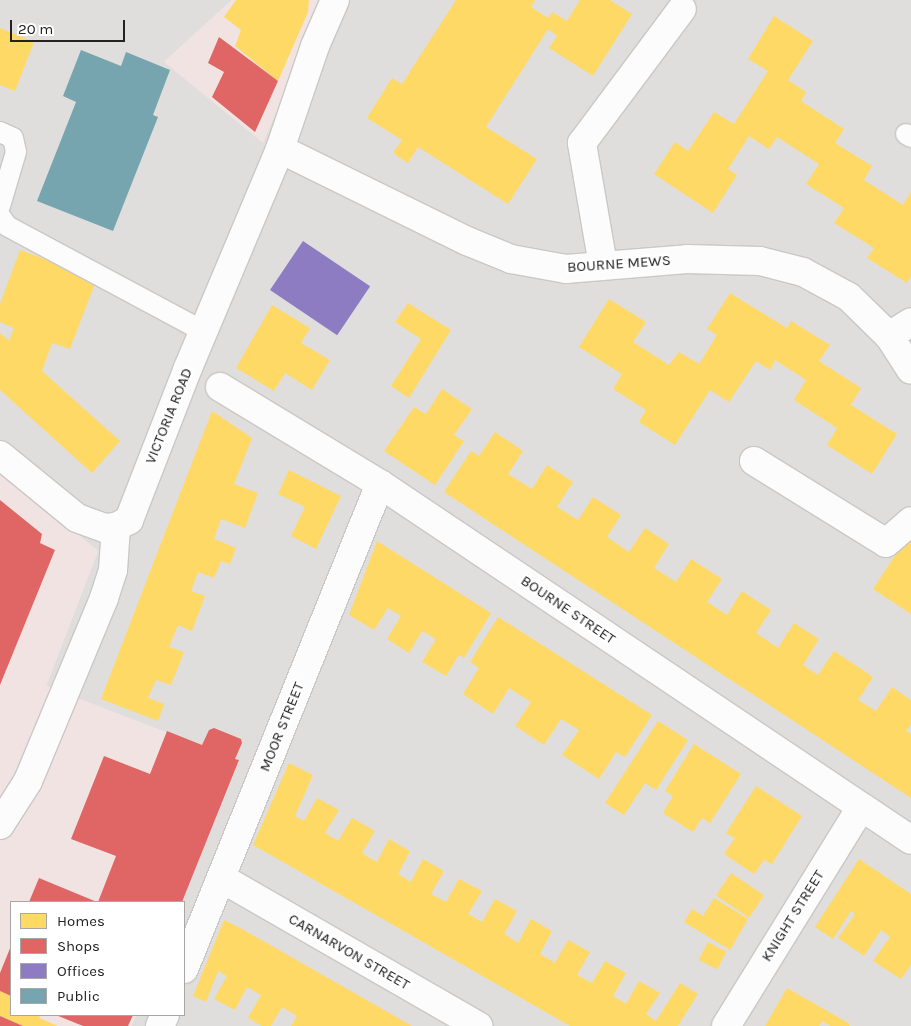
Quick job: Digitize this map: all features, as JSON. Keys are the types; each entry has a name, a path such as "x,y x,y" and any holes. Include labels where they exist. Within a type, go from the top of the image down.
{"street":[{"name":"VICTORIA ROAD","path":"116,527 129,520 203,331 280,149 315,46 335,0"},
{"path":"603,266 582,143 682,9"},
{"name":"BOURNE MEWS","path":"280,149 467,241 511,259 566,269 687,259 760,261 803,272 900,329 911,370"},
{"name":"BOURNE STREET","path":"220,387 380,484 911,840"},
{"path":"0,455 77,518 105,528 116,527 113,570 104,598 28,781 0,825"},
{"path":"754,461 886,543 911,521"},
{"name":"MOOR STREET","path":"185,966 380,484"},
{"name":"KNIGHT STREET","path":"726,1026 861,807"},
{"name":"CARNARVON STREET","path":"221,878 478,1026"}],"lane":[{"path":"0,132 13,138 16,152 0,206"},
{"path":"0,216 6,226 203,331"}],"shaded area":[{"path":"0,0 232,0 164,62 325,0 911,0 911,1026 131,1026 136,1016 185,1016 185,901 182,901 239,761 46,686 98,551 0,472"},
{"path":"232,0 325,0 263,143 164,62"},
{"path":"0,472 98,551 46,686 239,760 182,901 10,901 10,1016 136,1016 131,1026 0,1026"}],"building: Homes":[{"path":"236,0 309,0 308,12 278,81 235,46 241,30 224,17"},
{"path":"456,0 535,0 531,7 548,18 552,12 567,21 580,0 610,0 632,14 593,76 549,48 557,36 548,29 486,127 537,159 508,204 418,147 408,163 393,153 402,140 367,118 392,78 402,84"},
{"path":"774,16 813,41 788,80 806,92 801,101 844,129 835,143 872,166 864,180 903,205 911,192 911,276 907,283 867,258 874,248 834,223 844,208 806,184 819,164 777,137 769,149 749,136 728,169 737,175 713,213 654,174 675,142 688,151 714,112 734,124 768,71 748,59"},
{"path":"0,28 34,42 15,91 0,85"},
{"path":"20,250 97,278 70,349 52,343 42,371 120,441 92,473 0,390 0,333 9,341 14,328 0,322 0,304"},
{"path":"730,293 787,328 791,321 830,345 819,361 861,388 851,405 897,434 872,474 827,445 837,428 794,400 806,380 775,360 770,370 756,361 729,402 710,390 675,445 639,422 646,410 613,389 622,374 579,347 609,299 646,322 633,342 669,365 679,352 699,364 717,335 707,329"},
{"path":"408,303 451,330 409,398 391,386 421,339 395,322"},
{"path":"272,305 310,328 301,343 330,360 312,390 285,373 274,391 236,368"},
{"path":"442,389 472,409 454,435 464,441 435,485 384,451 414,407 426,414"},
{"path":"212,411 252,438 234,484 258,493 245,528 221,519 214,539 236,548 230,564 221,561 214,578 198,572 191,591 205,596 192,631 178,625 169,647 184,652 171,685 156,680 148,698 164,704 158,721 101,699"},
{"path":"495,432 523,451 508,474 532,489 547,465 573,482 557,507 578,520 593,497 621,515 607,537 629,552 645,528 669,544 654,568 676,582 691,559 722,579 707,602 727,615 742,591 771,610 756,633 778,648 794,623 819,639 803,665 818,675 834,651 873,677 858,700 876,711 892,687 911,700 911,724 906,731 911,734 911,798 444,492 471,451 479,456"},
{"path":"289,470 341,496 316,549 291,536 305,507 278,494"},
{"path":"906,539 911,542 911,614 873,589"},
{"path":"377,541 491,613 464,658 459,655 446,676 422,662 436,639 422,631 409,653 387,639 401,616 388,608 374,630 349,615"},
{"path":"498,617 652,715 625,757 616,752 599,779 562,755 579,730 561,719 544,745 515,726 531,702 509,688 493,714 463,694 479,668 470,662"},
{"path":"658,721 688,740 656,790 645,783 624,815 605,803"},
{"path":"694,744 741,774 710,823 702,818 693,832 663,813 673,796 665,791"},
{"path":"289,763 313,775 295,816 304,821 317,798 339,810 325,833 338,841 352,818 375,831 362,853 368,857 377,862 389,839 410,851 398,874 411,882 423,859 444,871 431,894 446,902 459,879 482,891 468,914 482,922 495,899 517,911 504,934 518,943 531,919 552,931 540,954 555,963 568,940 590,952 577,975 592,983 605,961 626,973 613,996 626,1004 639,981 660,993 646,1014 656,1021 680,983 698,994 678,1026 570,1026 253,845"},
{"path":"756,786 802,816 772,864 764,860 754,874 724,854 735,838 726,833"},
{"path":"859,859 911,894 911,965 901,979 873,961 890,937 881,930 864,956 838,938 855,914 851,911 833,939 815,927"},
{"path":"731,873 764,895 749,918 716,895"},
{"path":"714,898 748,919 730,950 684,922 692,909 703,916"},
{"path":"224,920 412,1026 291,1026 297,1016 282,1007 271,1026 262,1026 248,1018 261,995 247,987 235,1010 214,999 227,976 218,971 206,1002 193,996"},
{"path":"708,942 727,952 717,970 699,960"},
{"path":"787,988 850,1024 849,1026 830,1026 822,1021 819,1026 765,1026"},
{"path":"0,991 10,996 10,1016 40,1016 39,1018 58,1026 23,1026 0,1016"}],"building: Shops":[{"path":"219,37 278,81 255,132 212,97 224,72 208,63"},
{"path":"0,500 42,534 40,543 55,550 0,685"},
{"path":"214,728 241,739 242,743 235,759 239,760 182,901 98,901 116,856 71,839 104,756 150,774 167,731 202,745 209,730"},
{"path":"39,878 95,901 29,901"},
{"path":"10,948 10,996 0,991 0,973"},
{"path":"0,1016 23,1026 0,1026"},
{"path":"58,1016 133,1016 128,1026 83,1026"}],"building: Offices":[{"path":"303,241 370,286 337,335 270,290"}],"building: Public":[{"path":"81,50 121,66 126,52 170,70 153,115 158,117 113,231 37,201 76,102 63,96"}]}
